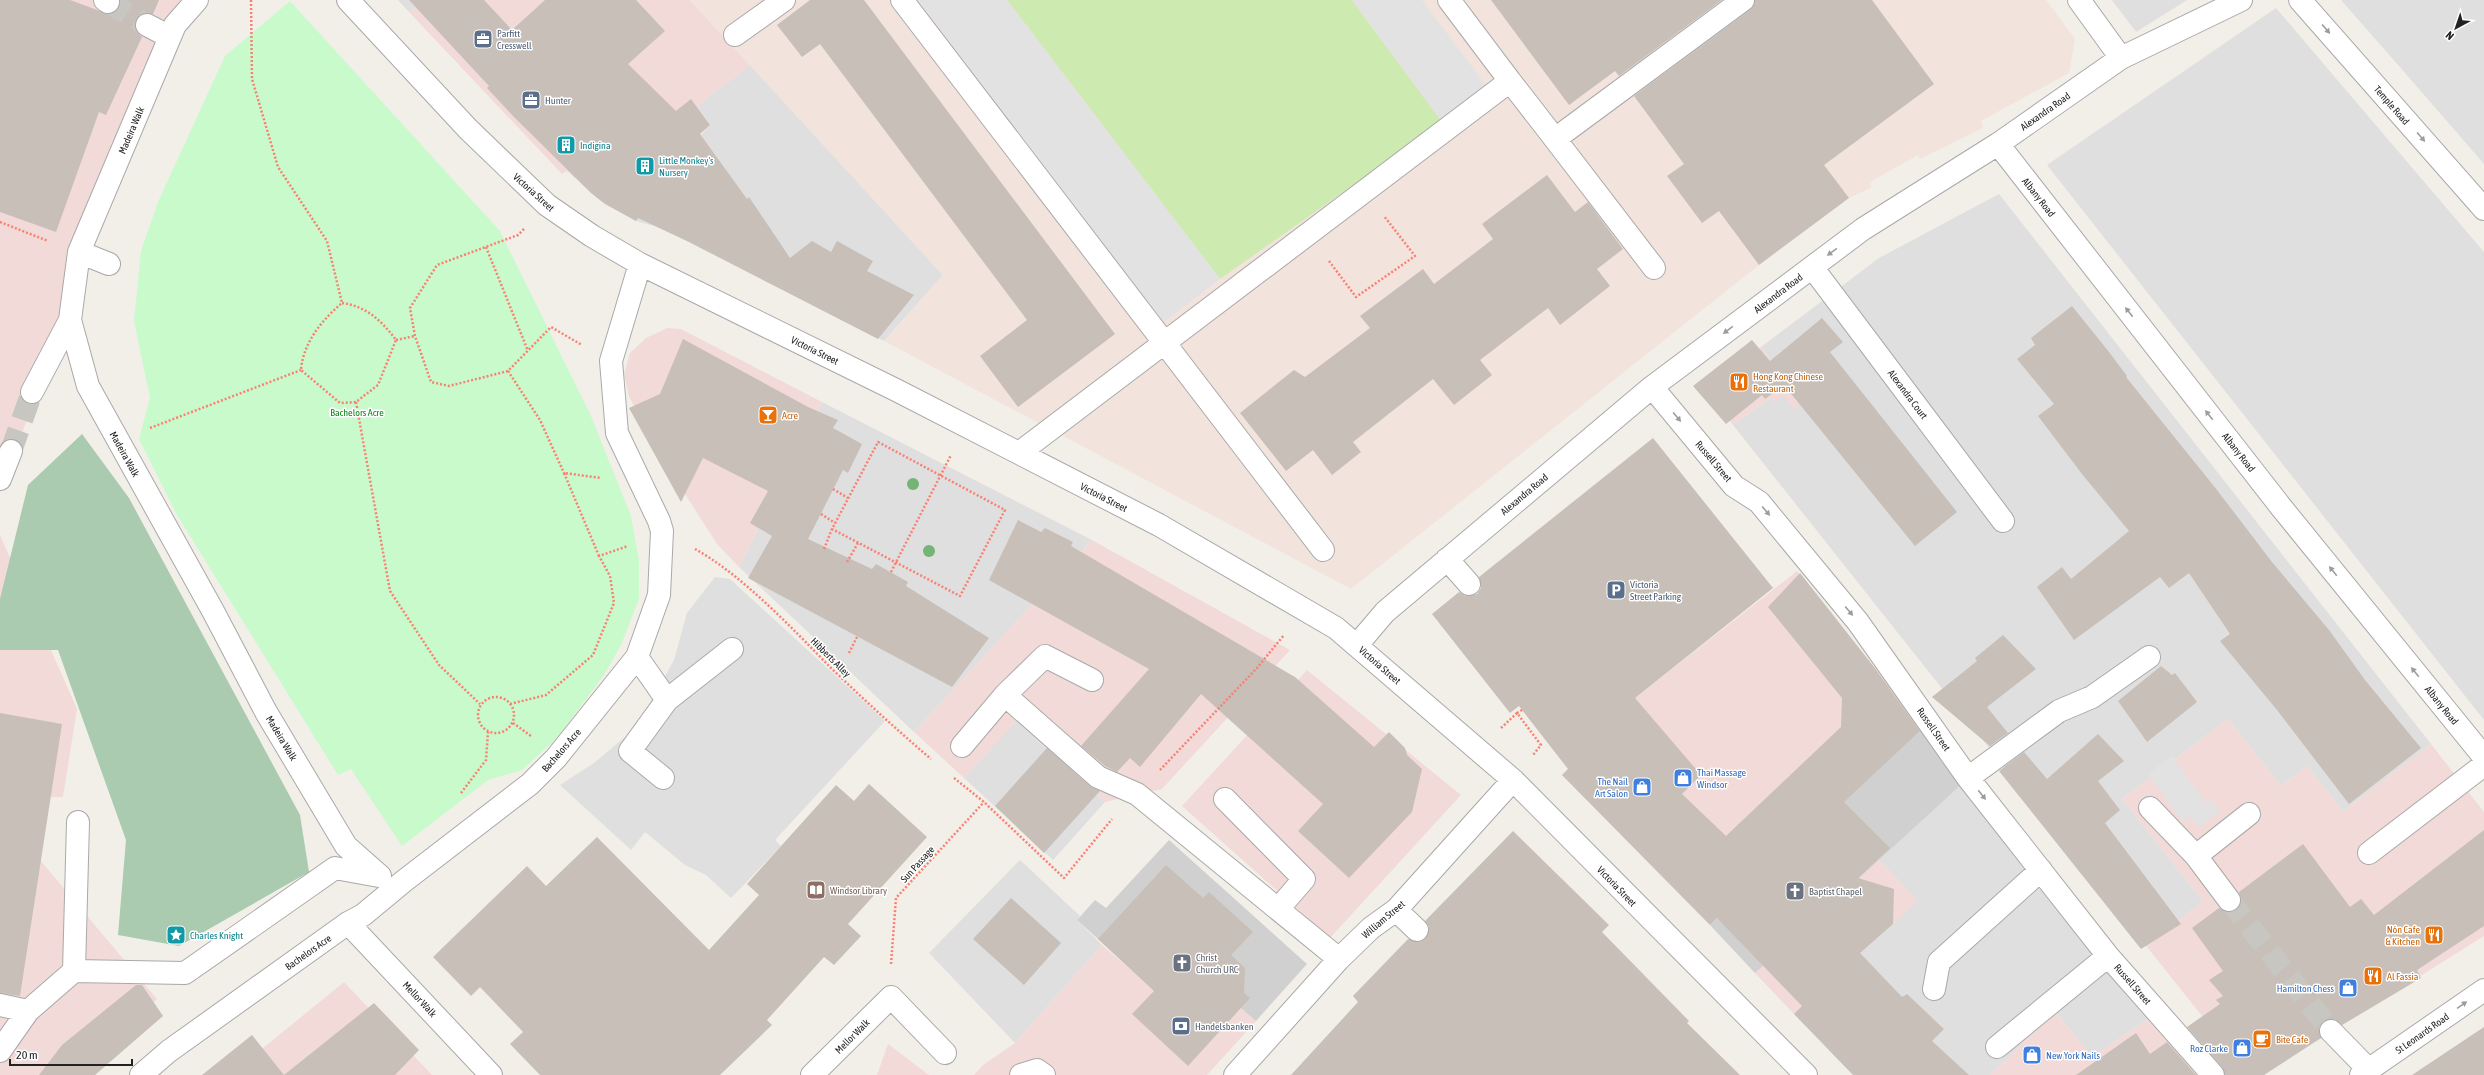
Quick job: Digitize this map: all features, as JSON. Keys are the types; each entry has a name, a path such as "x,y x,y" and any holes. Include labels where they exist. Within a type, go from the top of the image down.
{"street":[{"name":"Victoria Street","path":"348,0 468,129 547,205 592,236 640,264 966,426 1159,525 1336,628 1512,780 1802,1074"},
{"path":"735,35 784,0"},
{"path":"902,0 1323,550"},
{"path":"1449,0 1654,268"},
{"path":"1555,139 1743,0"},
{"path":"2079,0 2121,58"},
{"name":"Alexandra Road","path":"1357,645 1385,612 1652,387 1863,229 1998,144 2121,58 2241,0"},
{"name":"Temple Road","path":"2300,0 2484,209"},
{"name":"Madeira Walk","path":"190,1 170,36 79,252 70,320 88,386 213,611 266,712 346,846 380,876"},
{"path":"147,25 170,36"},
{"path":"1019,453 1510,81"},
{"name":"Albany Road","path":"1998,144 2281,507 2484,757"},
{"path":"79,252 109,264"},
{"name":"Bachelors Acre","path":"141,1075 169,1051 348,923 363,916 404,881 530,784 556,758 637,657 659,595 662,531 659,520 617,433 611,361 640,264"},
{"name":"Alexandra Court","path":"1812,267 2003,521"},
{"path":"32,392 70,320"},
{"name":"Russell Street","path":"1652,387 1734,486 1759,502 1858,622 1968,778 2108,956 2213,1075"},
{"path":"0,479 11,451"},
{"path":"1447,559 1469,584"},
{"path":"663,778 630,751 667,700 732,649"},
{"path":"962,746 1005,695 1044,656 1092,680"},
{"path":"637,657 667,700"},
{"path":"1968,778 2059,711 2092,698 2149,658"},
{"path":"1005,695 1098,777 1137,794 1339,959"},
{"path":"2369,853 2484,765"},
{"name":"William Street","path":"1235,1075 1339,959 1370,928 1396,910 1512,780"},
{"path":"1225,799 1304,879 1278,909"},
{"path":"2150,808 2196,856 2229,900"},
{"path":"2196,856 2249,814"},
{"path":"74,971 78,822"},
{"path":"0,1051 28,1011 74,971 185,973 335,868 404,881"},
{"path":"1934,989 1939,962 2041,870"},
{"path":"1396,910 1417,930"},
{"name":"Mellor Walk","path":"348,923 491,1075"},
{"path":"1997,1047 2108,956"},
{"name":"St Leonards Road","path":"2365,1072 2484,990"},
{"path":"891,997 945,1053"},
{"name":"Mellor Walk","path":"812,1075 891,997"},
{"path":"0,1005 28,1011"},
{"path":"2331,1031 2365,1072"},
{"path":"1021,1075 1037,1070 1044,1075"}],"path":[{"path":"251,0 252,80 278,167 327,241 342,304"},
{"path":"1308,233 1356,297 1415,256 1365,190"},
{"path":"0,222 79,252"},
{"path":"518,235 437,265 410,308 415,336 431,382 449,386 508,371 551,327"},
{"path":"486,247 528,351"},
{"path":"118,441 301,370 313,335 325,318 342,304 356,305 384,323 396,340"},
{"path":"396,340 415,336"},
{"path":"301,370 340,403 356,402 378,385 396,340"},
{"path":"508,371 540,420 599,556 610,576 614,603 593,655 546,695 510,704"},
{"path":"356,402 390,591 439,665 480,704"},
{"path":"891,572 966,426"},
{"path":"824,549 832,529 835,523 878,442 1005,510 960,596 832,529"},
{"path":"564,473 640,482"},
{"path":"833,489 848,498"},
{"path":"821,514 835,523"},
{"path":"599,556 662,531"},
{"name":"Hibberts Alley","path":"662,531 714,560 786,622 874,710 936,763"},
{"path":"847,562 858,543"},
{"path":"849,652 857,637"},
{"path":"495,696 510,704 514,713 512,723 504,732 488,732 482,728 477,717 480,704 495,696"},
{"path":"1514,716 1522,710"},
{"path":"1512,780 1541,745 1517,713"},
{"path":"512,723 519,726"},
{"path":"468,785 486,760 488,732"},
{"name":"Sun Passage","path":"891,997 892,941 896,898 984,802 948,773"}],"shaded area":[{"path":"0,0 181,0 0,493"},
{"path":"398,0 425,0 409,12"},
{"path":"425,0 690,0 750,65 697,106 710,125 700,134 711,148 652,189 636,221 600,200 567,171 562,174 409,12"},
{"path":"690,0 2046,0 2075,39 2069,73 1981,121 1983,128 1920,159 1918,155 1870,182 1871,188 1849,198 1759,265 1351,589 884,341 943,275"},
{"path":"918,0 1007,0 1220,279 1164,322"},
{"path":"1352,0 1422,0 1488,88 1442,122"},
{"path":"2112,0 2187,0 2136,32"},
{"path":"2341,0 2484,0 2484,164 2406,74"},
{"path":"2276,8 2484,252 2484,720 2047,165"},
{"path":"750,65 943,275 884,341 661,228 636,221 652,189 710,125 697,106"},
{"path":"1999,194 2431,744 2343,812 2307,766 2281,786 2228,719 2122,799 2203,901 2147,947 1733,425 1771,398 1784,396 1803,402 1761,347 1879,258"},
{"path":"667,328 681,329 822,402 739,567 717,544 676,480 629,397 624,374 630,353 646,338"},
{"name":"Hong Kong Chinese Restaurant","path":"1761,347 1803,402 1795,409 1784,396 1775,402 1771,398 1733,425 1705,389"},
{"path":"822,402 1092,540 914,732 739,567"},
{"path":"0,535 77,709 63,797 0,798"},
{"path":"1092,540 1290,650 1162,789 1105,802 1017,721 964,778 914,732"},
{"path":"1797,571 1923,728 1710,925 1562,775 1581,756 1574,746"},
{"path":"715,577 730,579 885,721 775,840 781,846 731,898 706,875 685,865 645,832 631,850 560,785 594,763 626,736 649,704 674,660 687,613"},
{"path":"1307,670 1461,795 1330,938 1182,806"},
{"path":"2228,719 2281,786 2307,766 2343,812 2431,744 2484,812 2484,936 2315,1042 2210,1026 2147,947 2203,901 2122,799"},
{"path":"1016,721 1105,802 1053,860 964,778"},
{"path":"1923,728 1963,783 1755,973 1710,925"},
{"path":"2172,756 2206,803 2211,799 2220,812 2199,827 2191,816 2183,822 2148,774"},
{"path":"1963,783 2153,1016 2092,1057 2056,1012 1990,1075 1854,1075 1794,1014 1917,900 1878,859"},
{"path":"1169,840 1307,964 1256,1021 1193,967 1162,997 1077,920 1095,900 1106,908"},
{"path":"0,848 35,854 157,999 84,1075 0,1075"},
{"path":"1878,859 1918,901 1794,1014 1755,973"},
{"path":"1020,860 1080,916 1077,920 1102,945 1015,1043 929,953"},
{"path":"1102,945 1162,996 1193,967 1256,1021 1207,1075 974,1075 983,1065 1015,1043"},
{"path":"344,982 432,1075 230,1075"},
{"path":"2056,1012 2092,1057 2153,1016 2197,1075 1990,1075"},
{"path":"888,1044 929,1075 877,1075"}],"green space":[{"path":"1007,0 1352,0 1442,122 1220,279"},
{"name":"Bachelors Acre","path":"290,1 500,231 591,416 631,516 639,561 639,599 621,645 604,675 557,738 522,770 488,780 402,846 351,769 338,775 177,515 139,439 150,398 134,321 141,251 158,202 225,56"},
{"path":"82,434 129,498 300,815 309,872 179,946 118,935 126,840 58,650 0,650 0,599 28,485"}],"building":[{"path":"0,0 70,0 108,14 118,9 120,0 159,0 153,14 141,14 136,20 136,31 142,37 106,115 99,112 56,232 0,212"},
{"path":"409,0 484,0 512,30 545,0 636,0 665,31 628,64 676,111 691,99 710,125 700,134 747,199 749,197 790,258 812,241 831,252 837,241 873,261 867,271 914,295 878,339 689,242 638,218 636,221 605,204 591,193 513,116 487,88 489,86"},
{"path":"810,0 864,0 1115,334 1018,407 980,356 1027,320 820,44 802,57 777,25"},
{"path":"1491,0 1722,0 1619,76 1615,71 1569,105"},
{"path":"1755,0 1872,0 1934,84 1824,165 1849,198 1759,265 1719,211 1702,223 1667,176 1684,164 1634,96 1750,10"},
{"path":"1547,175 1575,212 1588,202 1623,249 1597,269 1610,286 1560,325 1548,308 1480,360 1492,375 1454,405 1433,379 1353,442 1361,452 1332,475 1313,450 1286,471 1240,413 1294,370 1305,377 1370,328 1360,316 1423,269 1434,284 1493,239 1482,224"},
{"path":"2072,306 2272,562 2329,630 2365,680 2421,748 2349,804 2277,710 2220,641 2230,634 2189,573 2169,588 2160,577 2074,640 2037,587 2062,567 2071,579 2129,531 2082,474 2038,416 2054,404 2017,359 2035,345 2031,338"},
{"path":"1822,318 1843,342 1830,352 1957,512 1915,546 1784,385 1765,399 1762,395 1726,424 1693,386 1752,340 1770,361"},
{"path":"683,339 808,407 838,420 833,428 862,444 848,473 843,470 808,539 872,569 876,564 908,582 906,586 989,638 952,687 748,578 772,536 750,523 768,491 703,458 681,502 629,408 660,394"},
{"path":"1653,438 1773,588 1635,698 1701,775 1682,794 1726,836 1841,727 1842,698 1768,607 1800,573 1874,667 1920,731 1844,802 1890,848 1858,878 1894,889 1893,924 1860,953 1902,997 1907,994 1944,1029 1932,1041 1969,1075 1853,1075 1794,1014 1802,1006 1717,918 1710,925 1562,775 1568,769 1519,706 1510,713 1432,614 1459,592 1465,596 1477,594 1481,588 1479,577"},
{"path":"1018,520 1041,532 1045,528 1073,542 1071,546 1295,677 1374,747 1389,732 1405,748 1407,755 1422,769 1412,812 1349,878 1298,831 1323,804 1201,694 1140,767 1130,758 1117,772 1105,766 1081,746 1149,669 989,580"},
{"path":"2003,635 2036,669 1987,707 2008,733 1990,746 1932,697 1977,661 1975,658"},
{"path":"2161,666 2172,675 2175,673 2197,702 2147,742 2118,701"},
{"path":"0,713 62,724 20,996 0,993"},
{"path":"2098,734 2124,761 2098,781 2120,810 2105,823 2181,924 2141,949 1999,771 2024,752 2047,779"},
{"path":"1047,748 1090,786 1100,791 1044,853 995,806"},
{"path":"869,784 927,837 848,924 861,936 834,965 824,957 767,1020 772,1025 720,1075 540,1075 510,1044 523,1032 480,987 471,996 433,957 527,866 546,886 597,837 709,950 759,895 747,884 836,785 854,801"},
{"path":"2484,830 2484,926 2417,970 2421,978 2364,1012 2342,1025 2334,1019 2323,1022 2319,1028 2321,1038 2264,1075 2225,1075 2222,1067 2187,1027 2220,1004 2216,1000 2223,996 2209,980 2223,971 2192,928 2219,908 2230,912 2237,910 2241,899 2239,892 2303,844 2350,907 2361,899 2374,915"},
{"path":"1513,831 1609,925 1602,932 1689,1021 1687,1023 1740,1075 1291,1075 1358,1002 1353,996 1408,939 1420,942 1426,938 1429,927 1425,921"},
{"name":"Christ Church URC","path":"1166,865 1203,898 1209,892 1253,932 1231,955 1245,968 1244,993 1250,998 1188,1066 1132,1014 1154,991 1098,939"},
{"path":"1011,898 1061,943 1024,985 973,939"},
{"path":"136,985 142,985 163,1016 95,1075 39,1075 62,1045"},
{"path":"374,1003 419,1050 395,1075 284,1075"},
{"path":"2484,1027 2484,1075 2412,1075"},
{"path":"2136,1033 2150,1054 2167,1042 2196,1075 2076,1075"},
{"path":"252,1035 284,1075 202,1075"}],"tunnel":[{"path":"108,2 147,25"},
{"path":"11,451 32,392"},
{"path":"2229,900 2331,1031"}],"place":[{"name":"Parfitt Cresswell","path":"483,39"},
{"name":"Hunter","path":"531,100"},
{"name":"Indigina","path":"566,145"},
{"name":"Little Monkey's Nursery","path":"645,166"},
{"name":"Hong Kong Chinese Restaurant","path":"1739,382"},
{"name":"Acre","path":"768,415"},
{"name":"Victoria Street Parking","path":"1616,590"},
{"name":"Thai Massage Windsor","path":"1683,778"},
{"name":"The Nail Art Salon","path":"1642,787"},
{"name":"Windsor Library","path":"816,890"},
{"name":"Baptist Chapel","path":"1795,891"},
{"name":"Charles Knight","path":"176,935"},
{"name":"Nón Cafe & Kitchen","path":"2434,935"},
{"name":"Christ Church URC","path":"1182,963"},
{"name":"Al Fassia","path":"2373,976"},
{"name":"Hamilton Chess","path":"2348,988"},
{"name":"Handelsbanken","path":"1181,1026"},
{"name":"Bite Cafe","path":"2262,1039"},
{"name":"Roz Clarke","path":"2242,1048"},
{"name":"New York Nails","path":"2032,1055"}]}
